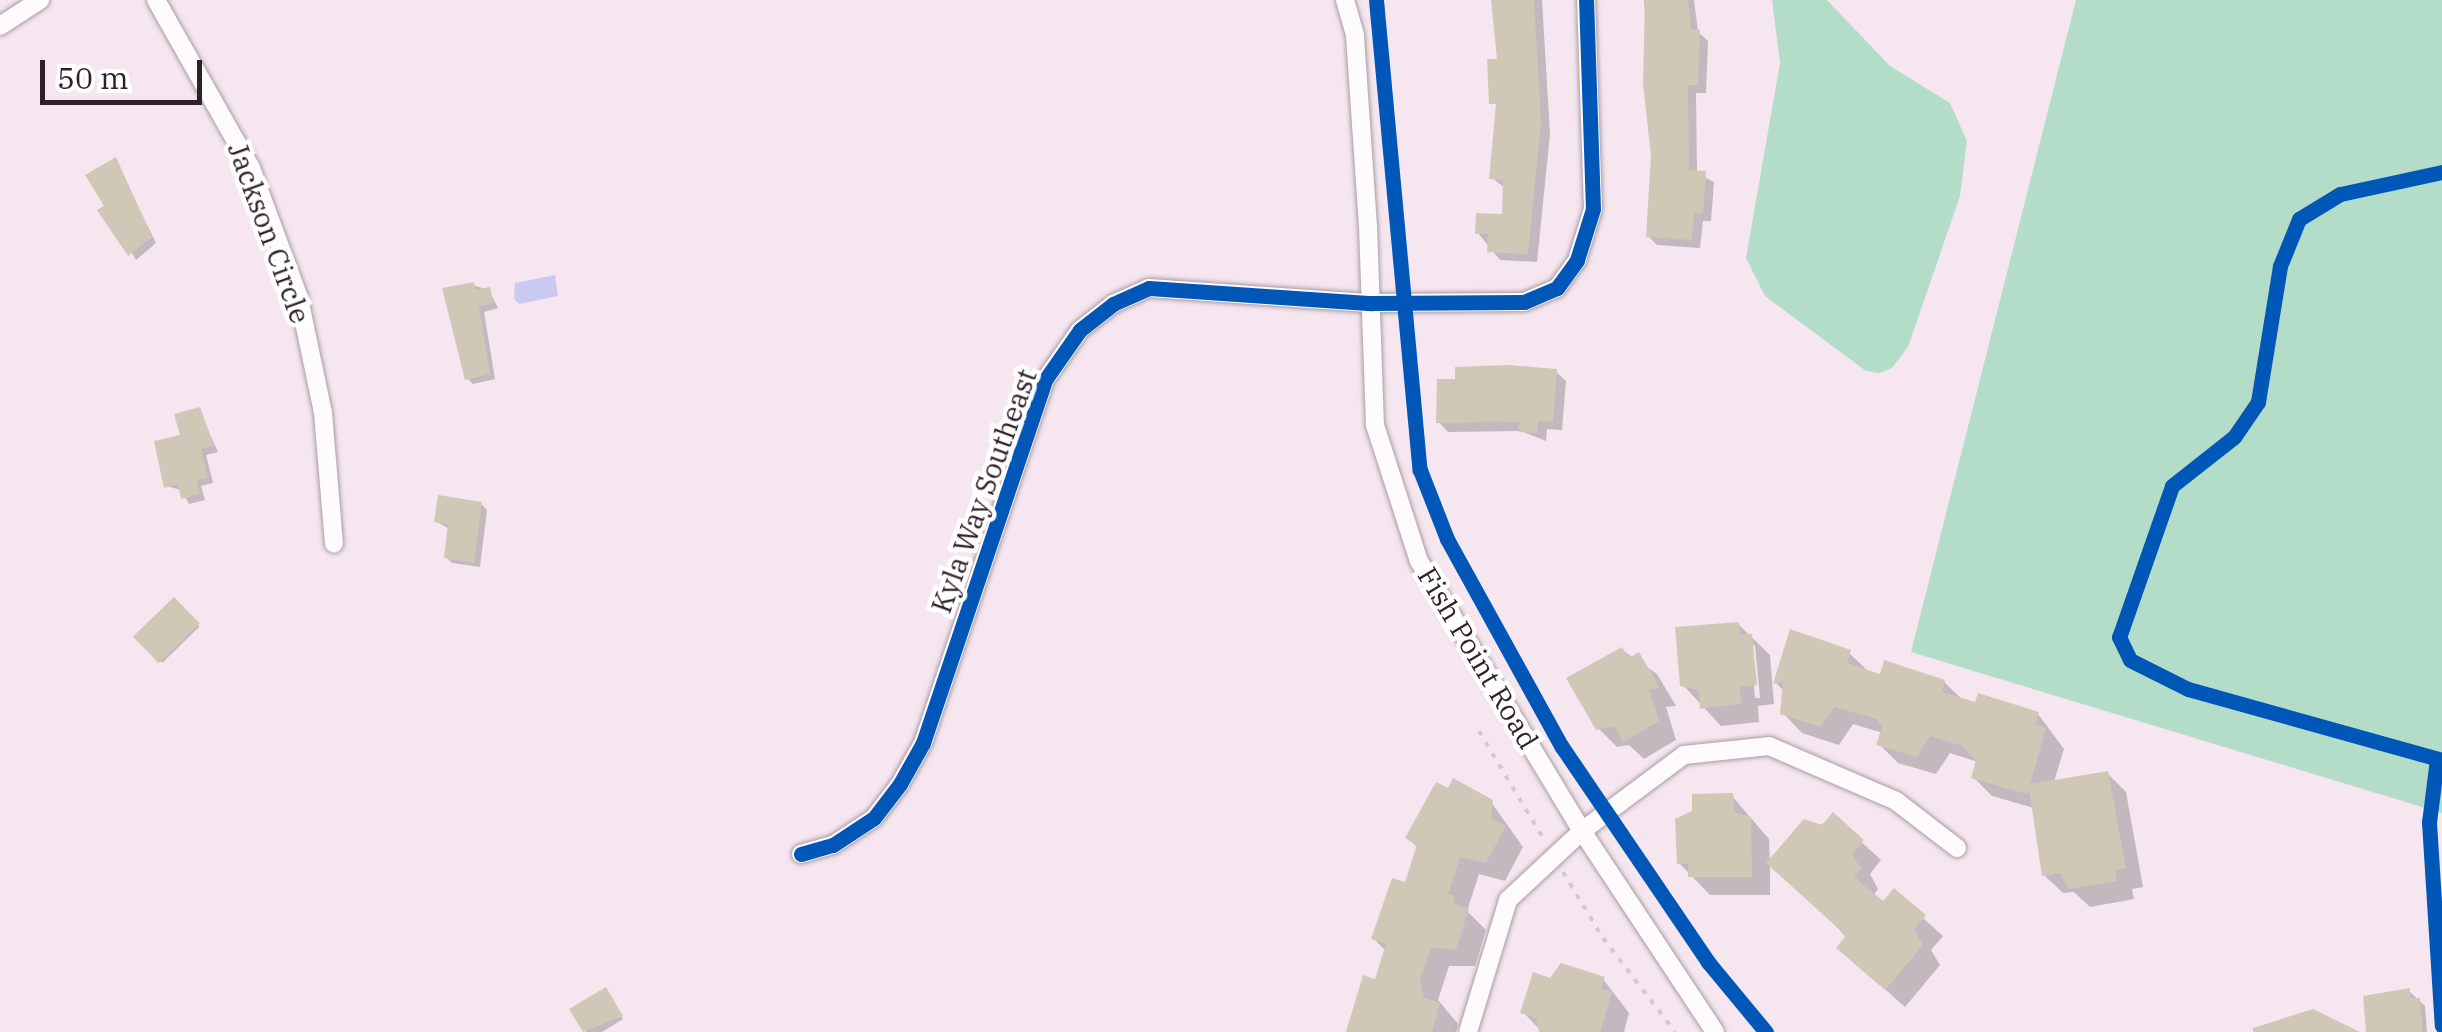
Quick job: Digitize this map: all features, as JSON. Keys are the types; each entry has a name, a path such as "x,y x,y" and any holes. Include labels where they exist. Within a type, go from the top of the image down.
{"street":[{"path":"0,26 40,0"},
{"name":"Jackson Circle","path":"156,0 251,168 299,298 323,413 334,544"},
{"name":"Fish Point Road","path":"1345,0 1354,36 1371,303 1374,425 1418,560 1582,831 1715,1032"},
{"name":"Kyla Way Southeast","path":"801,854 833,845 874,818 923,743 1045,380 1080,330 1112,304 1149,288 1371,303 1524,302 1557,288 1577,260 1592,209 1586,0"},
{"path":"1468,1032 1508,900 1582,831 1684,755 1769,746 1896,800 1957,848"}],"path":[{"path":"1479,731 1603,938 1675,1032"}],"green space":[{"path":"1772,0 1827,0 1890,66 1950,103 1967,141 1960,196 1908,347 1892,368 1879,373 1866,371 1765,296 1746,258 1780,63"},
{"path":"2076,0 2442,0 2442,813 1911,652"}],"water":[{"path":"555,275 558,296 519,304 514,299 515,283"}],"building":[{"path":"1491,0 1534,0 1541,123 1528,254 1487,252 1488,234 1475,234 1476,213 1502,214 1503,180 1489,179 1496,104 1489,104 1487,59 1497,59"},
{"path":"1645,0 1688,0 1691,29 1700,30 1698,85 1688,85 1689,170 1706,171 1703,214 1694,213 1692,240 1646,237 1651,156 1643,84"},
{"path":"116,157 152,237 128,256 97,210 104,206 85,175"},
{"path":"474,282 475,290 490,287 494,303 479,306 490,374 465,380 442,288"},
{"path":"1508,365 1557,369 1553,422 1538,421 1537,433 1519,432 1519,422 1436,423 1437,379 1455,379 1455,367"},
{"path":"200,407 214,446 201,449 208,478 197,480 200,494 181,499 178,484 164,488 154,441 180,435 174,414"},
{"path":"438,495 482,502 474,563 444,558 448,524 434,522"},
{"path":"174,597 200,624 159,663 133,637"},
{"path":"1739,622 1740,635 1752,634 1757,685 1740,687 1741,704 1700,709 1698,690 1680,686 1675,627"},
{"path":"1790,629 1851,650 1847,663 1880,674 1884,660 1945,680 1942,692 1975,702 1978,693 2039,712 2035,724 2046,728 2030,784 2108,771 2126,868 2115,870 2117,881 2068,889 2060,873 2042,876 2029,789 2027,794 1971,778 1976,760 1962,746 1930,736 1917,757 1876,745 1882,727 1877,719 1835,707 1820,727 1780,714 1783,682 1773,684"},
{"path":"1622,647 1629,658 1639,652 1660,688 1649,689 1659,721 1623,742 1614,726 1596,730 1566,678"},
{"path":"1453,778 1493,800 1491,818 1506,826 1486,863 1460,857 1448,894 1455,896 1453,903 1469,909 1456,949 1431,948 1420,980 1424,998 1440,1003 1432,1032 1346,1032 1363,975 1375,979 1386,944 1371,939 1392,878 1405,882 1417,845 1405,838 1436,782 1448,788"},
{"path":"1733,793 1734,812 1751,817 1752,877 1688,877 1688,864 1677,864 1675,819 1692,811 1692,794"},
{"path":"1833,812 1864,840 1852,854 1861,869 1854,877 1883,901 1894,888 1926,915 1914,930 1923,945 1885,990 1836,948 1845,937 1838,928 1766,863 1804,819 1822,825"},
{"path":"1561,963 1605,977 1601,989 1612,992 1600,1032 1539,1032 1536,1018 1520,1013 1533,972 1550,978"},
{"path":"606,987 623,1016 583,1032 569,1009"},
{"path":"2410,988 2410,998 2420,998 2423,1032 2366,1032 2363,996"},
{"path":"2313,1009 2360,1032 2253,1032 2253,1028"}],"cycle path":[{"path":"1376,0 1420,470 1447,539 1562,747 1708,962 1766,1032"},
{"path":"801,854 833,845 874,818 900,784 923,743 1045,380 1080,330 1113,304 1149,288 1371,303 1524,302 1557,288 1577,260 1593,209 1586,0"},
{"path":"2442,172 2340,194 2299,219 2280,266 2258,402 2234,437 2172,486 2119,637 2130,660 2188,689 2442,760"},
{"path":"2437,759 2429,822 2442,1026"}]}
